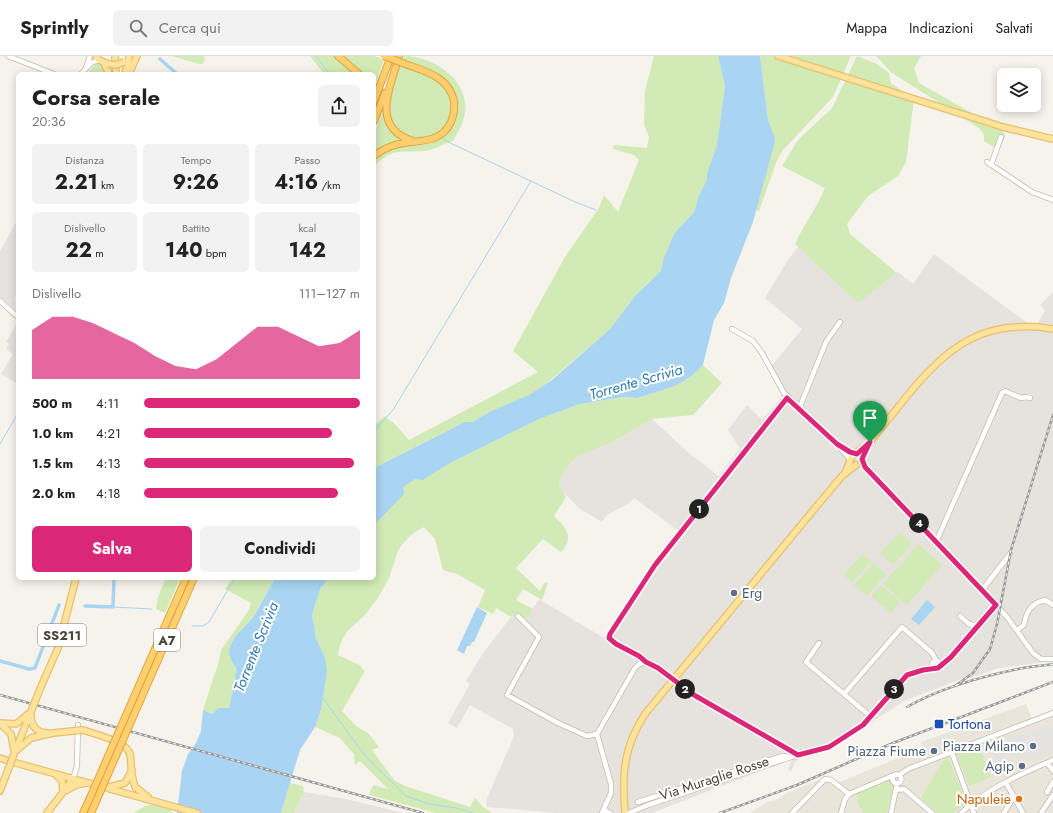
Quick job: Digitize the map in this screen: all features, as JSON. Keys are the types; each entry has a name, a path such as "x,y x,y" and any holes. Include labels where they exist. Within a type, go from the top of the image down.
{"highway":[{"path":"338,56 357,72"},
{"path":"376,155 393,145 432,140 444,132 453,118 454,102 450,89 439,78 384,56"},
{"path":"376,96 391,56"},
{"path":"399,56 386,98 386,113 392,128 397,134 416,142"},
{"path":"376,116 399,56"},
{"name":"A7","path":"83,813 185,580"},
{"name":"A7","path":"91,813 193,580"}],"main road":[{"path":"114,56 116,72"},
{"path":"102,61 116,65 124,62 130,56"},
{"path":"126,72 130,56"},
{"path":"130,72 137,56"},
{"path":"778,56 1002,127 1053,139"},
{"path":"102,61 108,72"},
{"path":"842,476 852,456 857,454 870,442 909,393 934,366 958,345 974,336 1007,328 1030,326 1053,329"},
{"path":"625,813 623,771 627,751 635,731 645,714 842,476 856,465 860,464 870,442"},
{"path":"857,454 862,459"},
{"path":"850,460 856,465"},
{"name":"SS211","path":"0,792 40,689 58,648 75,580"},
{"path":"0,723 12,725 20,722 32,709"},
{"path":"32,709 31,721 34,728 40,732 53,734"},
{"path":"0,723 11,734 14,754"},
{"path":"14,754 27,740 53,734 83,730 102,736 117,741 129,749 132,754 134,782 138,790 155,801"},
{"path":"0,758 6,760"},
{"path":"16,763 198,813"},
{"path":"105,787 118,786 125,783 132,770"},
{"path":"53,773 62,781 62,794"},
{"path":"47,813 73,778"},
{"path":"62,794 76,785 88,783"}],"street":[{"path":"8,56 49,72"},
{"path":"85,70 90,56"},
{"path":"85,70 91,63 102,61"},
{"path":"991,166 1001,137"},
{"path":"986,162 1032,192 1053,200"},
{"path":"0,300 16,315"},
{"path":"799,409 826,342 840,322"},
{"path":"732,329 753,341 762,352 787,398 837,444 846,451 857,454"},
{"path":"936,542 1002,393 1005,391 1021,398 1030,398"},
{"path":"787,398 655,565 610,634 610,640 658,668 694,695 798,755"},
{"path":"837,444 850,460"},
{"path":"862,459 868,471"},
{"path":"856,465 868,471 897,499 1012,623 1037,657 1048,660 1053,659"},
{"path":"982,590 1010,554"},
{"path":"1017,630 1024,625 1026,616 1038,602 1045,600 1053,605"},
{"path":"629,813 648,805 791,757 829,747 863,725 905,677 947,660 996,605"},
{"path":"518,616 539,637 507,692 508,697 587,736 597,734"},
{"path":"960,616 969,624 978,627"},
{"path":"969,624 972,633"},
{"path":"844,694 902,627 932,653 936,665"},
{"path":"819,643 806,662 870,716"},
{"path":"610,813 603,811 610,793 611,784 597,734 635,668 639,664 646,662"},
{"path":"841,813 848,794 897,775 908,769 1053,713"},
{"path":"73,778 77,766 78,724"},
{"path":"952,753 974,813"},
{"name":"Via Muraglie Rosse","path":"638,802 783,756 791,757"},
{"path":"961,813 970,804 1006,783 1053,760"},
{"path":"1047,763 1053,771"},
{"path":"891,813 897,784 902,780 897,775"},
{"path":"897,775 893,780 897,784"},
{"path":"792,813 825,779 831,780 848,794"},
{"path":"1047,792 1053,782"},
{"path":"1006,783 1023,813"},
{"path":"896,790 904,788 932,813"},
{"path":"1047,813 1042,811 1053,795"},
{"path":"1004,813 1014,796"}],"shaded area":[{"path":"16,223 16,296 14,300 16,302 16,310 0,297 0,251"},
{"path":"798,247 858,301 898,272 913,284 934,254 1027,323 1038,323 1045,310 1040,305 1053,292 1053,661 999,668 970,678 966,677 904,701 838,744 819,754 800,758 795,762 791,772 788,769 792,759 652,813 556,813 487,807 486,801 514,736 513,729 470,705 457,728 448,723 470,684 466,681 483,653 511,617 517,613 526,619 539,599 604,638 611,638 653,570 668,557 673,546 683,534 634,498 628,504 607,515 602,522 579,508 561,490 559,486 560,479 569,464 577,457 616,440 652,419 691,455 719,476 740,448 728,430 747,405 762,420 783,395 769,369 802,329 765,298 788,260"},
{"path":"16,325 16,383 1,374 13,354 6,349 9,344 6,342"},
{"path":"978,598 990,609 976,624 962,616"},
{"path":"960,619 970,630 969,633 945,660 939,660 932,650"},
{"path":"902,630 923,647 912,661 891,643"},
{"path":"950,663 957,678 914,695 905,680 906,679 929,671 933,674 942,671 942,668"},
{"path":"1026,704 1032,719 1053,710 1053,813 750,813 765,803 778,799 787,793 822,779 828,777 837,783 923,748 921,742"},
{"name":"Piazza Milano","path":"1053,723 1053,753 1028,762 1025,756 1017,758 1010,739"},
{"path":"1002,740 1013,772 1002,775 989,745"},
{"name":"Piazza Fiume","path":"939,745 942,752 928,757 925,750"},
{"path":"304,792 346,799 403,813 294,813"}],"green space":[{"path":"172,56 204,56 205,59 203,64 199,64"},
{"path":"310,56 334,56 354,72 322,72"},
{"path":"341,56 374,56 384,60 376,82 376,72 360,72"},
{"path":"404,56 415,57 437,65 447,72 461,89 465,100 465,112 463,120 453,141 430,150 395,153 382,159 376,164 376,157 390,149 401,146 429,144 437,141 448,131 456,118 457,109 449,83 436,73 402,60"},
{"path":"654,56 718,56 725,86 717,145 707,173 707,179 698,198 694,212 674,234 666,252 660,273 635,296 610,329 546,384 529,395 491,411 473,422 457,426 376,467 376,424 385,416 391,422 392,421 409,440 538,372 513,351 565,257 599,208 604,195 618,212 639,160 634,155 613,149 614,145 647,148 649,137 644,124 645,91"},
{"path":"760,56 851,56 833,97 783,150 777,160 759,211 756,210 775,138 768,120"},
{"path":"857,56 877,64 889,73 891,83 914,99 906,162 898,176 868,196 847,224 850,234 896,273 858,303 795,244 825,188 782,166 798,140 832,108"},
{"path":"876,56 921,56 914,68 919,83 1003,131 1005,137 998,150 984,141 984,135 979,128 892,73"},
{"path":"96,63 102,65 106,72 100,71 89,72"},
{"path":"400,66 420,72 435,79 448,93 451,105 449,117 443,128 434,136 423,140 410,139 398,131 390,120 388,112 388,98"},
{"path":"383,110 390,129 406,141 376,152 376,128"},
{"path":"703,365 722,383 693,415 652,419 616,440 577,457 569,464 560,479 559,486 566,497 554,516 565,529 568,542 561,552 543,539 516,568 540,591 545,582 548,583 542,600 523,589 516,600 533,609 526,619 517,613 511,617 496,608 493,614 478,607 485,590 457,574 443,570 435,539 424,527 411,535 401,546 388,580 382,591 368,611 345,634 342,640 338,655 359,665 365,671 342,711 356,726 369,734 379,747 372,750 394,780 405,786 470,807 475,798 483,807 493,813 436,813 369,795 373,785 388,789 360,761 355,765 354,754 340,738 315,727 321,710 325,658 316,638 312,615 320,589 327,580 376,580 376,522 403,487 415,478 428,477 450,463 539,419 580,404 623,397 637,398 677,385 693,375"},
{"path":"900,532 912,544 893,565 880,553"},
{"path":"918,544 942,565 907,605 883,584"},
{"path":"862,554 871,561 852,582 844,575"},
{"path":"873,563 886,574 867,596 854,585"},
{"path":"165,580 179,580 165,613 156,609 158,597"},
{"path":"231,580 275,580 252,618 232,641 229,651 237,673 229,708 218,708 212,714 203,710 219,661 221,650 249,610 251,603 225,589"},
{"path":"881,585 900,602 891,613 871,596"},
{"path":"978,745 991,777 970,786 956,754"},
{"path":"948,757 966,801 954,813 937,813 921,798 945,758"},
{"path":"890,780 894,785 887,813 862,813 863,810 858,805 857,793"},
{"path":"290,783 303,786 304,792 294,813 281,813"},
{"path":"147,805 154,805 171,810 172,813 133,813"}],"water":[{"name":"Torrente Scrivia","path":"718,56 760,56 768,120 775,138 753,222 731,278 724,303 714,320 703,365 693,375 677,385 663,390 637,398 623,397 580,404 539,419 450,463 423,480 415,479 403,487 404,494 376,523 376,467 465,422 473,422 491,411 529,395 552,380 610,329 635,296 661,271 664,257 674,234 694,212 698,198 707,179 707,173 717,145 725,86"},
{"name":"Torrente Scrivia","path":"275,580 327,580 320,589 312,615 316,638 325,658 327,671 321,710 315,727 300,750 281,813 177,813 182,771 188,754 196,743 201,731 203,710 212,714 218,708 229,708 236,671 229,654 230,646 235,637 253,617"},
{"path":"927,600 935,607 919,625 911,619"},
{"path":"477,607 487,613 474,642 472,642 470,646 467,646 464,654 457,650"}],"waterway":[{"path":"316,56 328,72"},
{"path":"160,59 175,72"},
{"path":"444,140 573,201 596,210"},
{"path":"376,429 393,410 531,181"},
{"path":"0,444 16,416"},
{"path":"85,606 113,607 114,580"},
{"path":"192,626 203,626 209,622 234,580"},
{"path":"0,661 29,669 35,668 59,605"},
{"path":"113,607 152,609"},
{"path":"322,697 366,757 406,796 429,804 456,808 473,813"}],"railway":[{"path":"955,686 973,673 990,649 997,624 1011,550 1053,415"},
{"path":"907,707 920,700 963,683 1023,668 1053,664"},
{"path":"720,813 797,785 893,743 1053,682"},
{"path":"0,695 423,813"}],"place":[{"name":"Erg","path":"734,593"},
{"name":"Tortona","path":"939,724"},
{"name":"Piazza Milano","path":"1033,746"},
{"name":"Piazza Fiume","path":"934,751"},
{"name":"Agip","path":"1022,766"},
{"name":"Napuleie","path":"1019,799"}],"route":[{"path":"787,398 846,451 857,454 870,442 864,451 862,459 868,471 886,487 996,605 951,657 938,668 914,672 907,675 863,725 829,747 819,751 798,755 694,695 669,675 646,662 630,650 610,640 610,634 655,565 730,468 787,398"}]}
